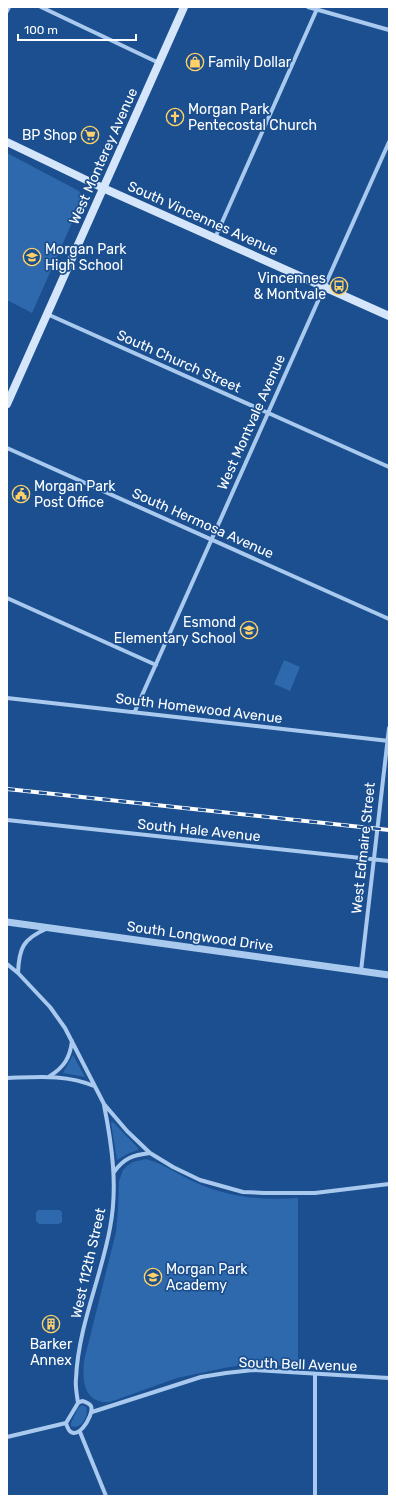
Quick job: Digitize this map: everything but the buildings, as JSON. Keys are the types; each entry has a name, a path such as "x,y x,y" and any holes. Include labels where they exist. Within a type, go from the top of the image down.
{"main road":[{"name":"West Monterey Avenue","path":"7,404 184,7"},
{"name":"South Vincennes Avenue","path":"7,142 103,188 389,316"}],"street":[{"path":"7,11 9,7"},
{"path":"41,7 159,63"},
{"path":"308,7 389,30"},
{"path":"215,238 317,10"},
{"name":"West Montvale Avenue","path":"135,711 389,142"},
{"name":"South Church Street","path":"47,314 389,467"},
{"name":"South Hermosa Avenue","path":"7,448 389,619"},
{"path":"7,598 156,665"},
{"name":"South Homewood Avenue","path":"7,698 135,711 388,741"},
{"name":"West Edmaire Street","path":"360,971 389,728"},
{"name":"South Hale Avenue","path":"7,820 389,861"},
{"name":"South Longwood Drive","path":"7,922 389,975"},
{"path":"18,973 18,958 21,949 34,934 48,928"},
{"path":"7,964 18,973 50,1007 73,1040 104,1104 127,1132 150,1153 173,1167 200,1180 243,1192 315,1193 389,1184"},
{"path":"50,1076 60,1069 65,1063 69,1056 73,1040"},
{"path":"7,1078 50,1076 69,1078 94,1086"},
{"name":"West 112th Street","path":"78,1403 76,1379 78,1360 110,1227 114,1173 112,1149 104,1104"},
{"path":"114,1173 120,1164 129,1157 150,1153"},
{"name":"South Bell Avenue","path":"92,1412 201,1377 253,1370 389,1378"},
{"path":"315,1374 315,1496"},
{"path":"82,1401 87,1402 91,1406 92,1412 80,1432 75,1434 67,1429 66,1424 78,1403 82,1401"},
{"path":"7,1437 66,1424"},
{"path":"80,1432 106,1496"}],"shaded area":[{"name":"Morgan Park High School","path":"7,153 79,191 83,198 32,313 7,300"},
{"path":"284,660 300,667 290,691 274,684"},
{"path":"73,1055 85,1077 63,1073"},
{"path":"113,1122 138,1148 138,1150 117,1160 111,1123"},
{"name":"Morgan Park Academy","path":"146,1159 160,1164 186,1178 212,1189 248,1197 272,1199 298,1198 298,1367 250,1364 224,1368 177,1378 110,1402 101,1402 95,1399 86,1390 83,1369 84,1361 116,1232 119,1181 123,1170 127,1166 133,1162"},
{"path":"38,1210 60,1210 62,1213 62,1222 59,1224 39,1224 36,1221 36,1213"},
{"path":"82,1405 86,1407 87,1410 83,1423 74,1427 71,1426 78,1408"}],"railway":[{"path":"7,789 389,830"}],"place":[{"name":"Family Dollar","path":"195,62"},
{"name":"Morgan Park Pentecostal Church","path":"175,117"},
{"name":"BP Shop","path":"90,135"},
{"name":"Morgan Park High School","path":"32,257"},
{"name":"Vincennes & Montvale","path":"339,286"},
{"name":"Morgan Park Post Office","path":"21,494"},
{"name":"Esmond Elementary School","path":"249,630"},
{"name":"Morgan Park Academy","path":"153,1277"},
{"name":"Barker Annex","path":"51,1324"}]}
